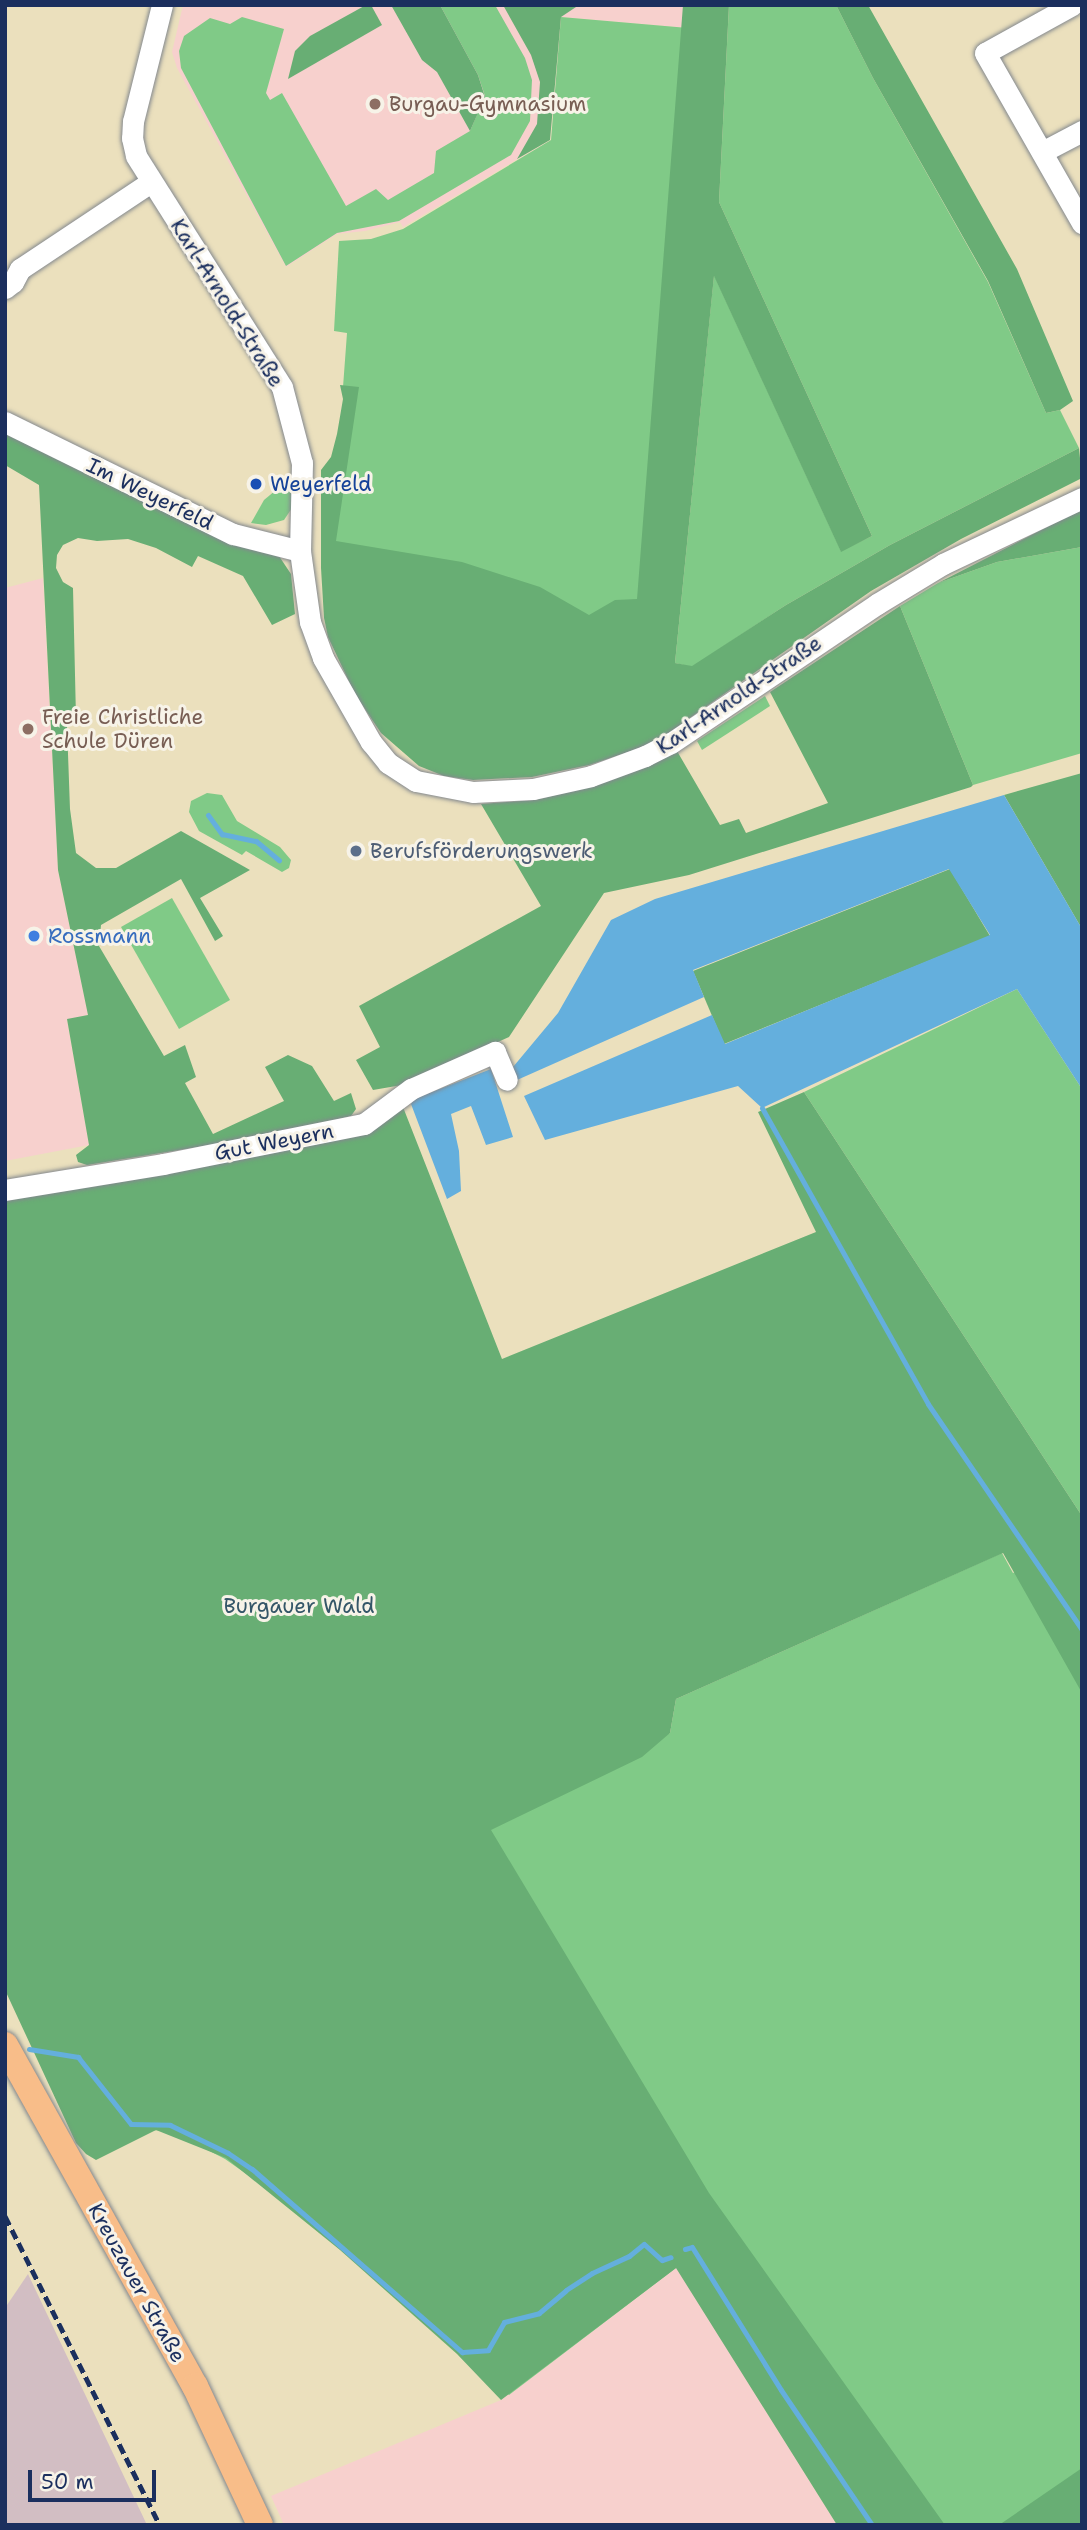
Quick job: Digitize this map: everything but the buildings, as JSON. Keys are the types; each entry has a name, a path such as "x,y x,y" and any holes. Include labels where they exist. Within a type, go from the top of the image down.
{"main road":[{"name":"Kreuzauer Straße","path":"5,2045 195,2386 260,2525"}],"street":[{"name":"Karl-Arnold-Straße","path":"162,5 133,121 132,138 136,156 282,387 302,463 300,551 310,622 323,657 371,742 388,763 416,781 473,792 533,789 592,776 645,756 671,743 772,673 920,578 966,551 1081,498"},
{"path":"1072,5 985,53 1082,223"},
{"path":"1042,152 1082,131"},
{"path":"5,288 13,282 20,269 150,182"},
{"name":"Im Weyerfeld","path":"5,422 233,534 300,551"},
{"name":"Gut Weyern","path":"5,1190 257,1147 364,1124 411,1089 495,1052 507,1080"}],"shaded area":[{"name":"Burgau-Gymnasium","path":"183,5 691,5 688,28 561,17 550,140 403,227 400,222 365,231 337,234 286,267 177,68 172,52"},
{"path":"43,578 58,870 88,1015 67,1020 89,1145 5,1161 5,588"},
{"path":"676,2267 837,2525 284,2525 271,2496 501,2400"},
{"path":"28,2274 147,2525 5,2525 5,2308"}],"green space":[{"path":"366,5 371,5 382,25 288,79 295,51 310,36"},
{"path":"391,5 440,5 478,75 485,97 470,131 437,72 422,60"},
{"path":"440,5 495,5 525,58 532,80 530,121 511,155 399,221 337,233 286,266 181,68 179,51 184,36 210,18 230,24 242,17 284,29 266,93 270,100 282,93 346,206 376,189 388,200 434,173 436,151 470,131 485,96 478,75"},
{"path":"503,5 579,5 561,17 550,140 517,159 537,124 540,82 531,55"},
{"path":"683,5 729,5 719,202 872,536 841,552 714,276 675,663 692,666 786,605 890,545 1079,448 1082,478 961,539 871,591 664,736 643,747 589,765 532,777 473,780 444,776 419,766 381,733 355,694 328,637 321,568 321,470 331,457 337,434 343,399 340,385 359,387 336,541 462,562 540,587 589,615 615,600 637,599"},
{"path":"729,5 836,5 873,78 988,282 1046,413 1060,410 1079,448 890,545 786,605 692,667 675,663 714,275 841,551 872,536 719,202"},
{"path":"836,5 868,5 1017,269 1073,401 1060,410 1046,413 988,281 873,78"},
{"path":"561,17 688,28 636,673 330,561 356,389 343,387 347,333 334,331 339,241 371,239 403,229 551,140"},
{"path":"5,432 279,556 291,574 295,614 272,625 243,576 198,556 192,567 156,548 128,539 97,541 78,538 63,545 57,555 56,568 63,582 73,588 76,718 67,726 70,809 76,853 96,868 116,868 181,831 250,870 200,898 223,936 215,941 181,879 101,925 99,946 164,1056 185,1045 196,1077 185,1083 213,1134 284,1101 265,1067 288,1055 312,1066 334,1101 351,1093 356,1109 351,1116 283,1133 87,1165 78,1162 76,1155 89,1145 67,1019 88,1015 58,870 39,485 5,465"},
{"path":"291,486 292,508 284,520 266,525 251,523 264,500 276,490"},
{"path":"1082,509 1082,547 997,562 938,583"},
{"path":"1082,547 1082,753 973,785 900,606 938,583 997,562"},
{"path":"900,606 973,785 971,787 689,875 604,893 509,1037 402,1085 373,1090 356,1060 380,1047 359,1006 541,906 481,804 535,800 593,786 648,766 677,751 720,825 739,819 746,833 828,803 770,692"},
{"path":"765,696 770,706 702,750 697,741"},
{"path":"1082,773 1082,929 1004,795"},
{"path":"207,793 222,795 237,821 280,847 291,860 289,868 282,872 246,851 242,855 199,831 189,812 191,801"},
{"path":"950,869 990,936 724,1044 693,971"},
{"path":"172,898 230,1000 179,1029 121,927"},
{"path":"1017,989 1082,1089 1082,1516 804,1092"},
{"name":"Burgauer Wald","path":"804,1092 1082,1516 1082,1693 1003,1553 676,1699 670,1733 642,1757 491,1830 709,2193 945,2525 837,2525 676,2268 501,2400 457,2354 340,2250 226,2158 156,2130 96,2160 86,2154 76,2143 5,1990 5,1199 287,1148 401,1102 502,1359 816,1232 758,1112"},
{"path":"1002,1553 1013,1573 1041,1560 1082,1553 1082,2525 869,2525 697,2252 509,2395 367,2270 265,2187 225,2159 169,2130 126,2131 40,2050 670,1733 676,1699"},
{"path":"1082,2468 1082,2525 999,2525"}],"water":[{"path":"1004,795 1082,929 1082,1089 1017,989 762,1108 738,1086 545,1140 524,1096 712,1015 725,1044 990,935 949,869 693,970 704,997 517,1080 513,1067 558,1013 611,920 655,899"},
{"path":"491,1069 513,1137 486,1145 471,1106 451,1114 459,1151 461,1191 447,1199 411,1104 414,1099"}],"waterway":[{"path":"208,815 222,834 256,841 279,860"},
{"path":"762,1108 928,1404 1082,1630"},
{"path":"29,2049 78,2057 131,2124 170,2125 228,2153 252,2169 462,2352 488,2350 504,2322 539,2313 566,2290 592,2273 629,2256 644,2244 662,2260 671,2257"},
{"path":"685,2249 692,2247 781,2390 872,2525"}],"railway":[{"path":"5,2216 160,2525"}],"place":[{"name":"Burgau-Gymnasium","path":"375,104"},
{"name":"Weyerfeld","path":"256,484"},
{"name":"Freie Christliche Schule Düren","path":"28,729"},
{"name":"Berufsförderungswerk","path":"356,851"},
{"name":"Rossmann","path":"34,936"}]}
